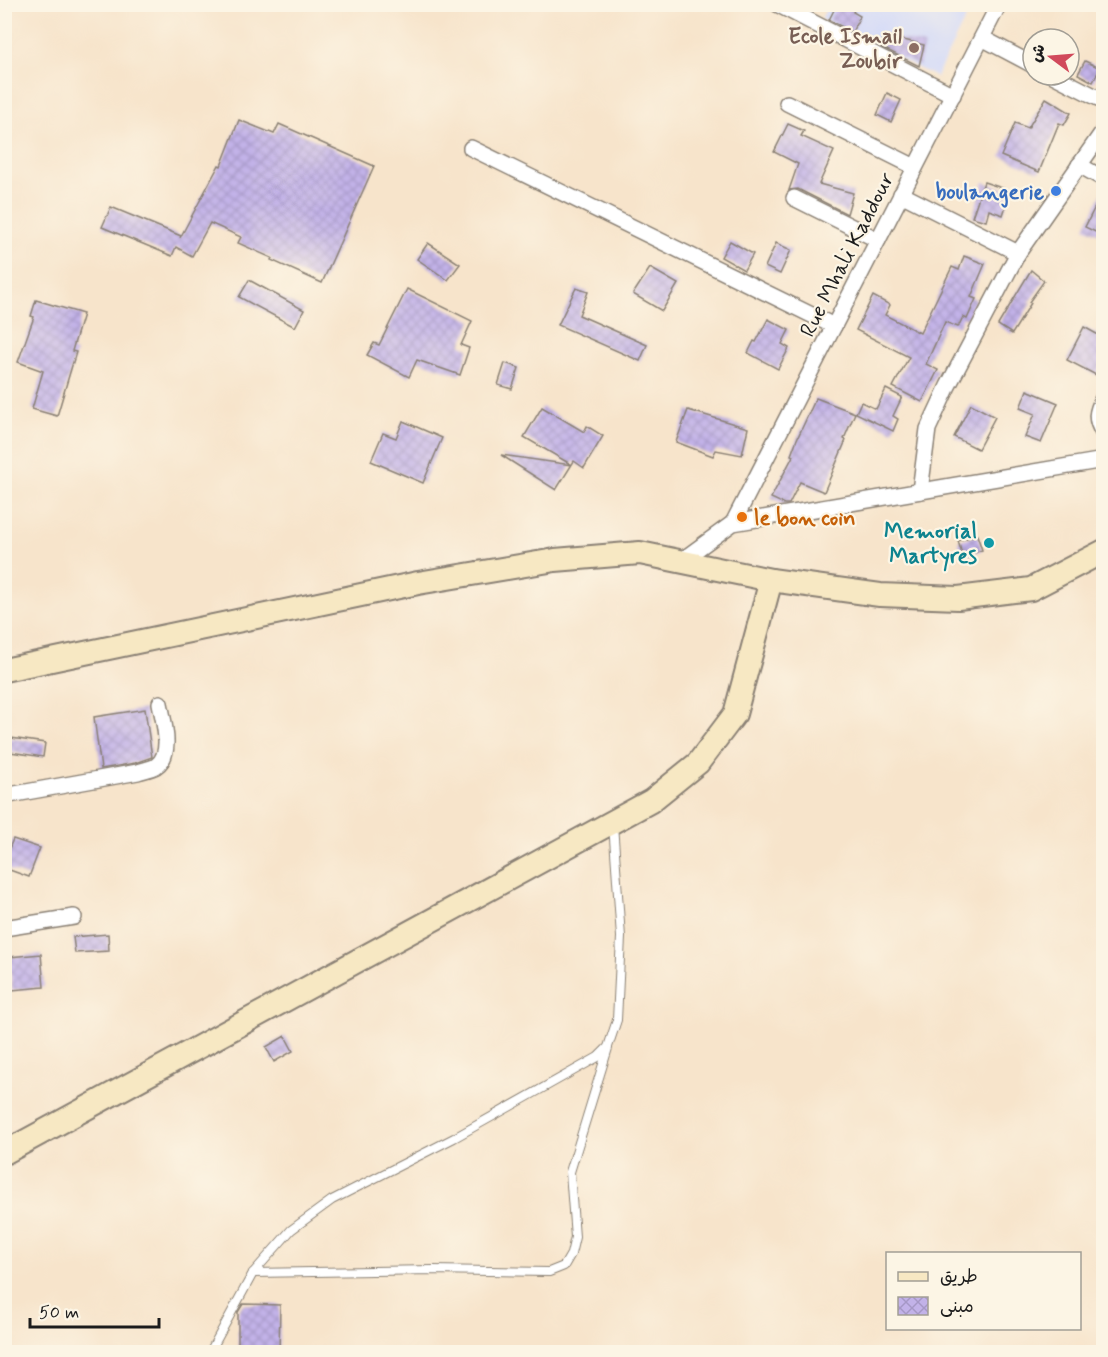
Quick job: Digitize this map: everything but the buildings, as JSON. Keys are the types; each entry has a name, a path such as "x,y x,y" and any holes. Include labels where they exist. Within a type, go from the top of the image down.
{"main road":[{"path":"4,670 418,583 544,562 640,553 771,580 880,595 958,598 1031,589 1104,551"},
{"path":"4,1153 651,801 698,763 735,714 771,580"}],"street":[{"path":"777,4 952,94"},
{"name":"Rue Mhali Kaddour","path":"733,523 999,4"},
{"path":"982,38 1021,58"},
{"path":"1077,87 1104,101"},
{"path":"787,103 915,167"},
{"path":"920,491 928,429 948,386 1018,253 1104,130"},
{"path":"471,148 834,327"},
{"path":"1079,165 1104,179"},
{"path":"901,194 1018,253"},
{"path":"794,198 878,240"},
{"path":"1104,396 1096,411 1096,423 1104,434"},
{"path":"681,561 733,523 1104,460"},
{"path":"4,796 155,767 162,760 166,748 160,703"},
{"path":"4,928 74,917"}],"lane":[{"path":"253,1273 433,1270 549,1272 564,1266 571,1254 575,1237 570,1173 617,1020 621,937 613,822"},
{"path":"210,1353 253,1273 291,1230 332,1200 454,1138 598,1057 608,1047"}],"shaded area":[{"name":"Ecole Ismail Zoubir","path":"829,5 972,5 936,77 821,19"}],"place":[{"name":"Ecole Ismail Zoubir","path":"914,48"},
{"name":"boulangerie","path":"1056,191"},
{"name":"le bon coin","path":"742,517"},
{"name":"Memorial Martyres","path":"989,543"}]}
